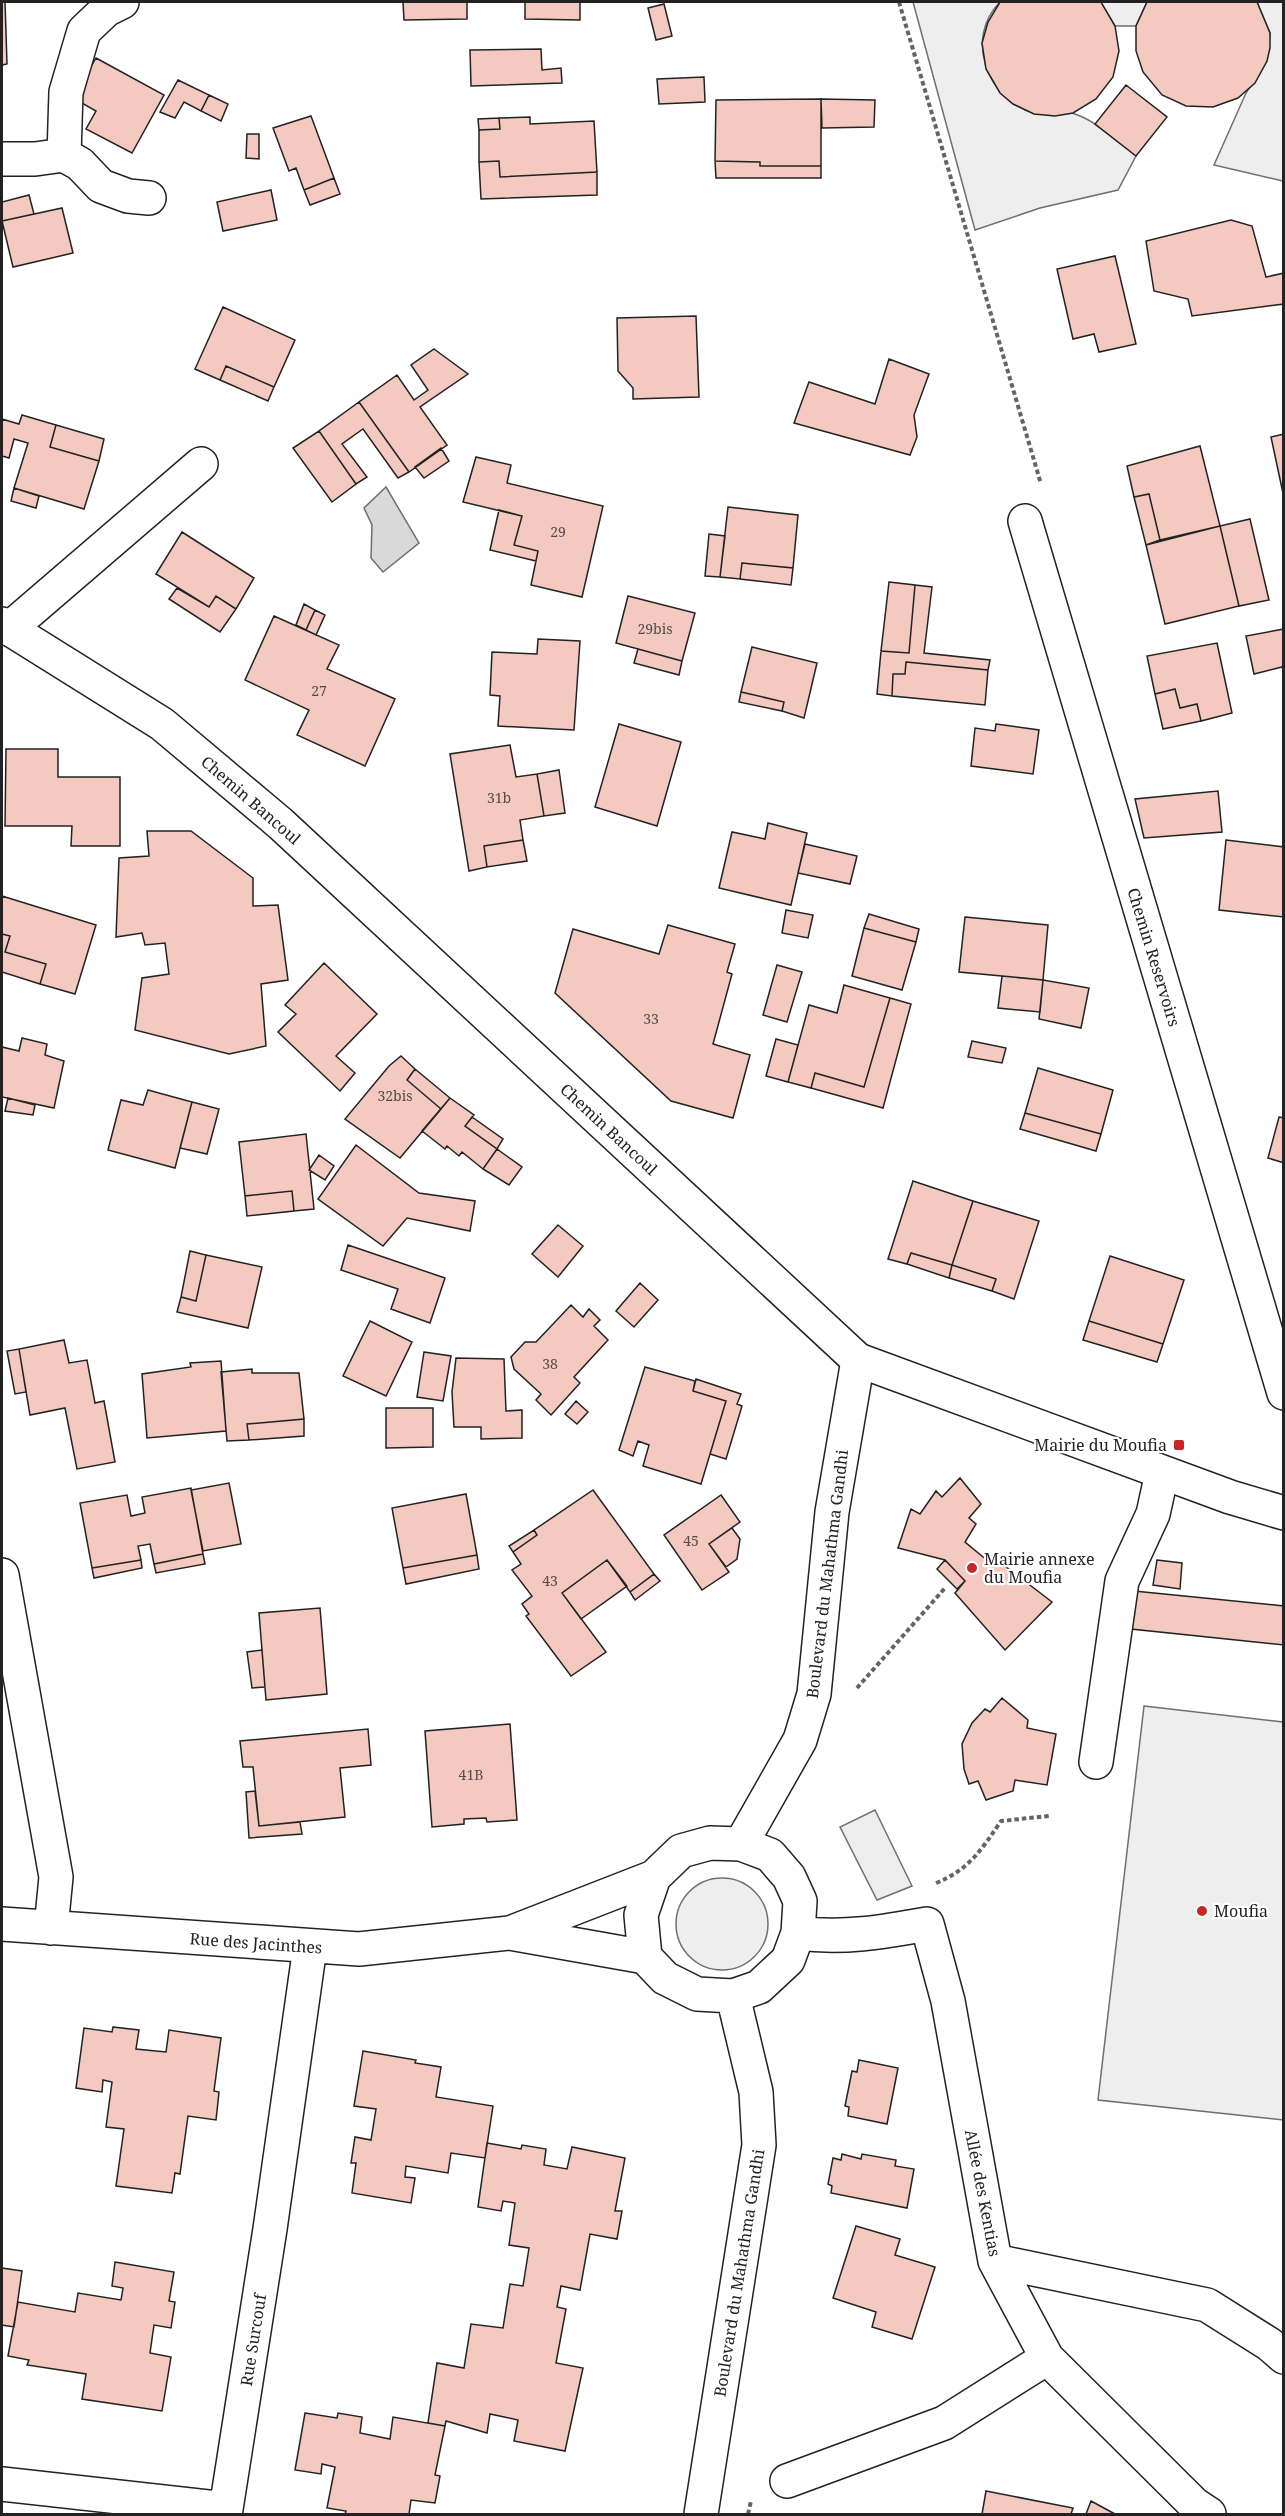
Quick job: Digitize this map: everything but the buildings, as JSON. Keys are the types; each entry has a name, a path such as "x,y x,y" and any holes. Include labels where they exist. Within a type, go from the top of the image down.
{"street":[{"path":"64,155 66,92 84,31 106,9 122,2"},
{"path":"2,159 35,159 64,155 80,164 101,186 128,196 149,198"},
{"path":"5,627 201,464"},
{"name":"Chemin Reservoirs","path":"1025,521 1284,1393"},
{"name":"Chemin Bancoul","path":"5,627 162,724 281,824 858,1360 1162,1473 1283,1513"},
{"name":"Boulevard du Mahathma Gandhi","path":"741,1844 800,1740 814,1694 832,1512 858,1360"},
{"path":"1096,1762 1122,1581 1153,1514 1162,1473"},
{"path":"2,1575 56,1877 51,1928"},
{"path":"710,1843 741,1844 770,1855 789,1877 800,1901 798,1933 788,1960 759,1987 733,1996 697,1994 665,1978 645,1957 641,1915 654,1877 681,1851 710,1843"},
{"name":"Rue des Jacinthes","path":"2,1924 358,1949 510,1933 654,1877"},
{"name":"Allée des Kentias","path":"798,1933 823,1936 866,1934 927,1924 948,2001 994,2261 1047,2358 1194,2504 1209,2514"},
{"name":"Rue des Jacinthes","path":"510,1933 645,1957"},
{"name":"Rue Surcouf","path":"2,2484 226,2512 270,2229 310,1947"},
{"name":"Boulevard du Mahathma Gandhi","path":"701,2514 759,2145 756,2092 733,1996"},
{"path":"994,2261 1207,2305 1269,2344 1284,2357"},
{"path":"787,2481 944,2423 1047,2358"}],"path":[{"path":"899,2 1042,483 1025,521"},
{"path":"852,1693 945,1588"},
{"path":"925,1887 958,1874 986,1844 1001,1821 1049,1816"}],"shaded area":[{"path":"913,2 1000,2 989,17 984,33 983,50 986,66 993,82 1018,106 1034,113 1065,112 1083,117 1107,132 1136,156 1118,190 1040,208 975,230"},
{"path":"1100,2 1147,2 1136,26 1115,26"},
{"path":"1257,2 1283,2 1283,181 1214,165 1246,93 1267,61 1270,33"},
{"path":"386,487 419,543 383,572 371,558 372,525 364,508"},
{"name":"Moufia","path":"1144,1706 1283,1722 1283,2120 1098,2100"},
{"path":"875,1810 912,1886 877,1900 840,1827"},
{"path":"722,1878 740,1882 754,1892 764,1906 768,1924 764,1942 754,1956 740,1966 722,1970 704,1966 690,1956 680,1942 676,1924 680,1906 690,1892 704,1882"}],"place":[{"name":"Mairie du Moufia","path":"1179,1445"},
{"name":"Mairie annexe du Moufia","path":"972,1568"},
{"name":"Moufia","path":"1202,1911"}]}
